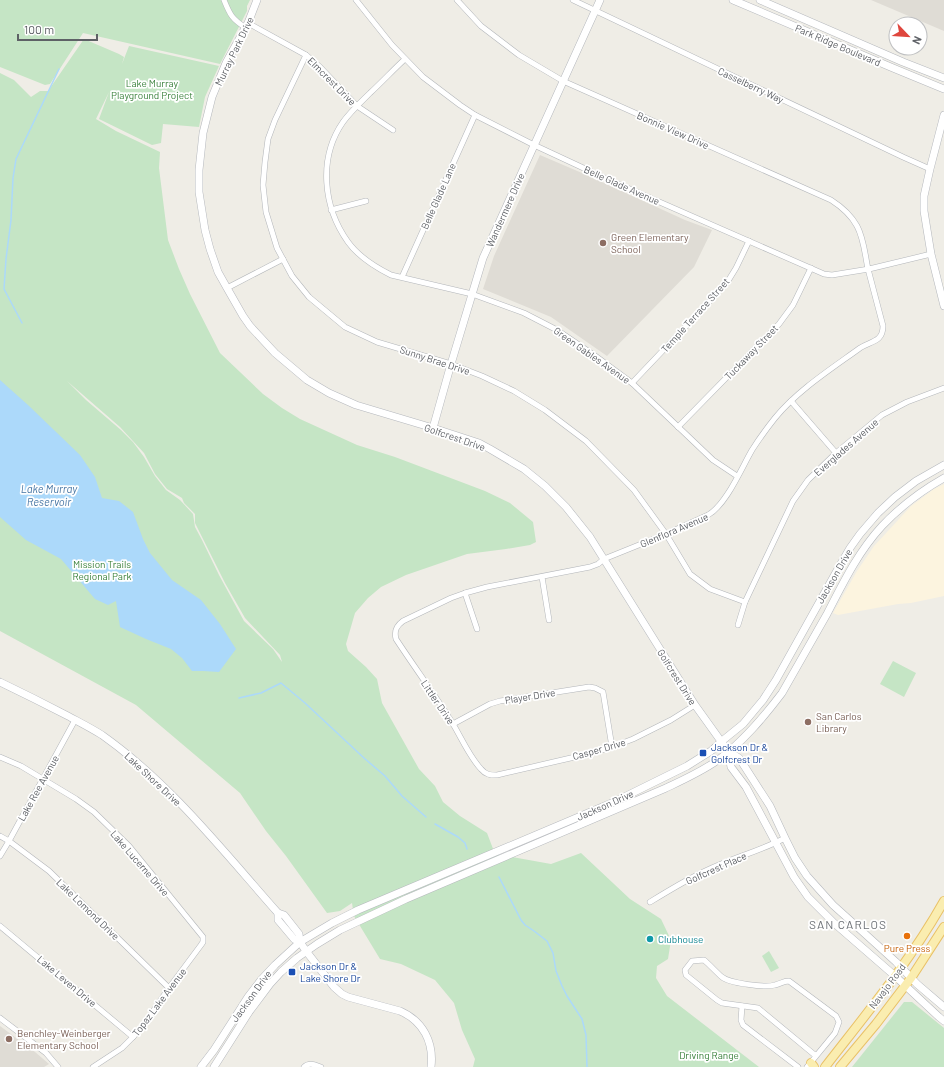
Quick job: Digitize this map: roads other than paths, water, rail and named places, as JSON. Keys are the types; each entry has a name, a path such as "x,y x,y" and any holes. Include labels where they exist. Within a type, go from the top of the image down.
{"main road":[{"name":"Murray Park Drive","path":"226,288 216,264 205,230 199,192 202,133 212,97 226,63 247,25 258,0"},
{"name":"Wandermere Drive","path":"433,428 483,258 600,0"},
{"name":"Park Ridge Boulevard","path":"733,0 944,89"},
{"name":"Park Ridge Boulevard","path":"760,0 944,78"},
{"path":"944,115 924,196 924,211 931,254 944,306"},
{"name":"Golfcrest Drive","path":"226,288 242,316 250,326 274,353 307,380 329,393 356,405 433,428 490,448 524,469 545,486 566,507 590,537 694,705 722,741 728,751 731,767 746,787 794,877 812,901 834,923 944,1021"},
{"name":"Jackson Drive","path":"202,1067 248,997 261,980 300,942 358,910 614,802 687,766 711,751 743,724 764,700 839,567 860,534 878,513 896,497 916,481 944,465"},
{"name":"Jackson Drive","path":"214,1067 249,1012 281,972 306,951 340,930 406,899 679,782 718,760 754,728 782,693 847,576 869,542 886,522 904,505 926,488 944,478"},
{"name":"Lake Shore Drive","path":"0,682 40,701 101,735 138,762 171,794 278,914 278,920 294,939 300,942 334,987 348,997 400,1011 416,1021 424,1030 429,1042 432,1054 431,1067"},
{"name":"Golfcrest Drive","path":"728,751 739,758 770,806 795,858 807,876 834,905 944,1007"},
{"name":"Navajo Road","path":"825,1067 901,968 944,901"},
{"name":"Navajo Road","path":"840,1067 876,1024 911,978 944,927"}],"street":[{"name":"Elmcrest Drive","path":"224,0 227,8 235,20 306,55 320,67 357,106 393,130"},
{"name":"Belle Glade Avenue","path":"356,0 405,59 423,77 460,105 475,115 534,145 614,182 824,274 832,275 869,269 931,254"},
{"name":"Bonnie View Drive","path":"457,0 481,26 519,55 563,81 831,200 847,213 858,227 862,237 869,269"},
{"name":"Casselberry Way","path":"573,0 930,169"},
{"name":"Sunny Brae Drive","path":"306,55 275,120 268,139 264,185 266,212 277,248 292,276 308,297 345,327 377,342 451,364 482,376 514,391 545,410 586,441 634,490 666,534 690,574 710,589 745,602"},
{"name":"Green Gables Avenue","path":"405,59 357,106 343,122 333,141 329,153 326,182 328,196 331,210 336,222 348,242 357,252 379,269 391,275 472,294 524,313 557,330 632,383 713,460 737,476"},
{"name":"Belle Glade Lane","path":"402,277 475,115"},
{"path":"331,210 366,201"},
{"name":"Temple Terrace Street","path":"632,383 728,281 749,241"},
{"path":"226,288 283,259"},
{"name":"Tuckaway Street","path":"678,428 779,324 793,305 811,268"},
{"name":"Glenflora Avenue","path":"403,621 451,598 465,593 487,587 590,567 598,564 604,559 666,534 714,512 722,503 753,449 776,417 791,401 807,387 860,348 877,340 881,336 883,326 869,269"},
{"name":"Everglades Avenue","path":"738,625 745,602 793,501 808,480 836,453 882,415 907,402 944,388"},
{"path":"791,401 836,453"},
{"path":"542,577 550,620"},
{"path":"465,593 477,629"},
{"name":"Littler Drive","path":"403,621 396,629 396,640 453,724 480,768 488,775 497,775"},
{"name":"Player Drive","path":"453,724 490,704 500,701 589,687 603,692 612,747"},
{"name":"Casper Drive","path":"497,775 612,747 658,727 694,705"},
{"name":"Lake Ree Avenue","path":"0,856 75,720"},
{"name":"Lake Lucerne Drive","path":"0,756 21,766 76,798 94,812 128,846 203,937 203,942 201,945"},
{"name":"Lake Lomond Drive","path":"0,836 49,871 169,988"},
{"name":"Golfcrest Place","path":"650,902 701,873 723,863 770,846 785,838"},
{"name":"Lake Leven Drive","path":"0,926 133,1037"},
{"name":"Topaz Lake Avenue","path":"93,1067 122,1048 133,1037 145,1023 201,945"},
{"path":"811,1066 816,1056 835,1033 839,1022 836,1016 789,981 768,986 733,982 723,978 704,960 692,961 685,970 688,978 722,1003 758,1008 816,1056"},
{"path":"742,1006 741,1020 743,1025 798,1067"},
{"path":"0,1018 46,1053 58,1067"},
{"path":"304,1067 305,1065 310,1064 321,1067"}],"water":[{"name":"Lake Murray Reservoir","path":"0,380 80,455 95,477 102,498 119,501 133,512 150,553 172,580 201,600 220,624 236,649 219,672 192,671 182,658 171,649 120,627 116,601 108,605 95,599 61,559 26,540 0,517"}],"waterway":[{"path":"22,323 4,289 11,220 13,178 16,159 59,69"},
{"path":"239,698 261,693 281,683 385,776 402,796 426,817"},
{"path":"435,824 458,837 465,843 467,849"},
{"path":"499,877 521,920 525,925 547,941 553,953 556,971 562,986 582,1019 586,1035 587,1067"}],"place":[{"name":"Green Elementary School","path":"603,243"},
{"name":"San Carlos Library","path":"808,722"},
{"name":"Jackson Dr & Golfcrest Dr","path":"703,753"},
{"name":"Pure Press","path":"907,936"},
{"name":"Clubhouse","path":"650,939"},
{"name":"Jackson Dr & Lake Shore Dr","path":"292,972"},
{"name":"Benchley-Weinberger Elementary School","path":"9,1039"}],"district":[{"name":"SAN CARLOS","path":"848,925"}],"park label":[{"name":"Lake Murray Playground Project","path":"152,88"},
{"name":"Mission Trails Regional Park","path":"102,570"},
{"name":"Driving Range","path":"709,1055"}]}
